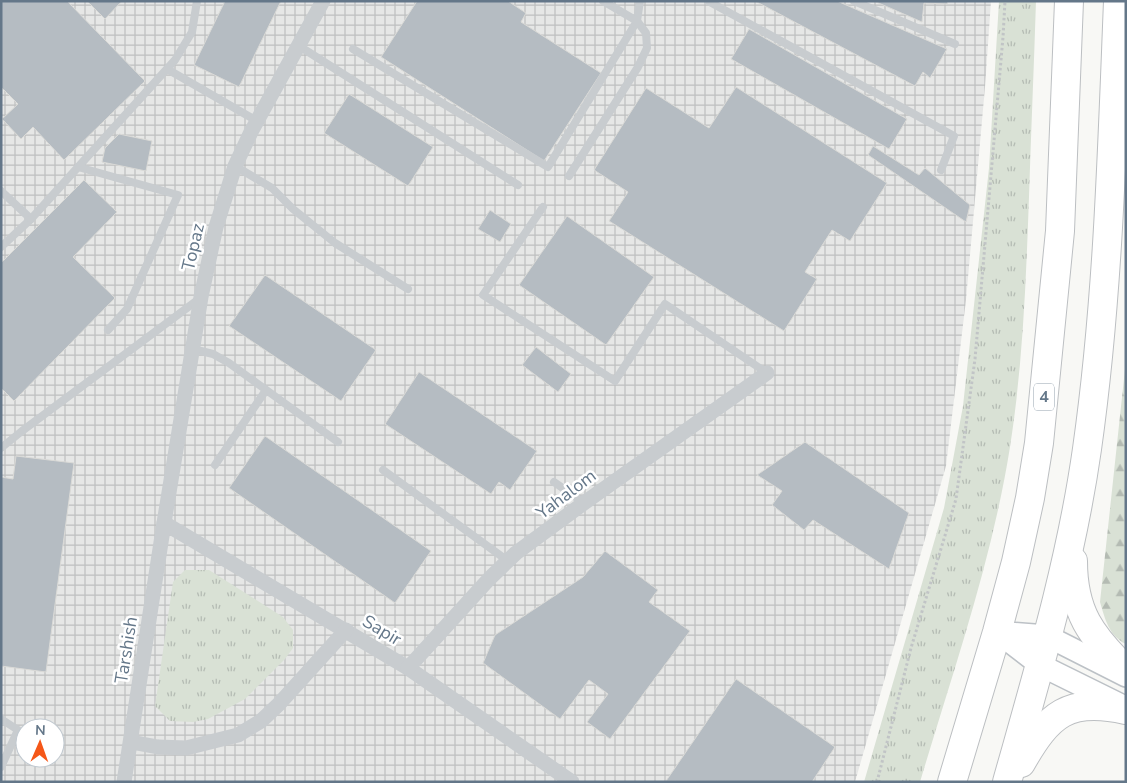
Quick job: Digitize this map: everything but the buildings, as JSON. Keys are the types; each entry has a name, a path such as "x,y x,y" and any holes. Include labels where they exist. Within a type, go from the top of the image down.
{"highway":[{"name":"4","path":"952,782 1016,562 1030,498 1039,442 1060,231 1069,1"},
{"path":"1009,782 1073,528 1087,449 1108,234 1118,1"},
{"path":"1073,528 1073,571 1077,598 1088,627 1102,648 1126,670"},
{"path":"1009,782 1036,738 1056,717 1072,708 1088,705 1126,708"}],"main road":[{"path":"997,632 1047,636 1126,676"},
{"path":"997,632 1040,665 1126,708"}],"street":[{"name":"Topaz","path":"164,523 201,297 216,228 235,166 257,121 324,1"},
{"name":"Yahalom","path":"408,668 489,579 508,561 584,503 767,373"},
{"name":"Sapir","path":"164,523 408,668 572,782"},
{"name":"Tarshish","path":"124,782 164,523"},
{"path":"131,742 158,747 186,748 238,735 261,721 279,704 346,630"}],"lane":[{"path":"1,247 31,219 175,60 192,32 197,1"},
{"path":"569,176 648,48 646,33 637,20 604,1"},
{"path":"353,49 548,167 637,20 640,1"},
{"path":"708,1 954,136 941,170"},
{"path":"854,1 955,44"},
{"path":"299,46 518,185"},
{"path":"167,69 257,121"},
{"path":"235,166 272,188 293,209 335,243 408,289"},
{"path":"78,167 178,195 127,309 108,330"},
{"path":"1,191 31,219"},
{"path":"543,208 483,295 615,381 665,304 767,373"},
{"path":"1,448 201,297"},
{"path":"193,349 213,354 229,363 338,442"},
{"path":"215,465 266,390"},
{"path":"383,470 508,561"},
{"path":"554,482 584,503"},
{"path":"1,719 18,730 1,768"}],"path":[{"path":"877,782 912,648 956,499 975,358 1004,37 1004,1"}],"shaded area":[{"path":"1,1 991,1 966,300 946,466 855,782 1,782"}],"green space":[{"path":"999,1 1036,1 1025,291 1018,385 1010,447 993,532 982,574 920,782 864,782 944,508 963,406 989,168"},
{"path":"1126,360 1126,644 1120,641 1112,632 1100,602"},
{"path":"185,570 209,570 283,617 293,630 293,648 285,659 245,699 208,719 193,722 170,721 155,706 173,582"}]}
